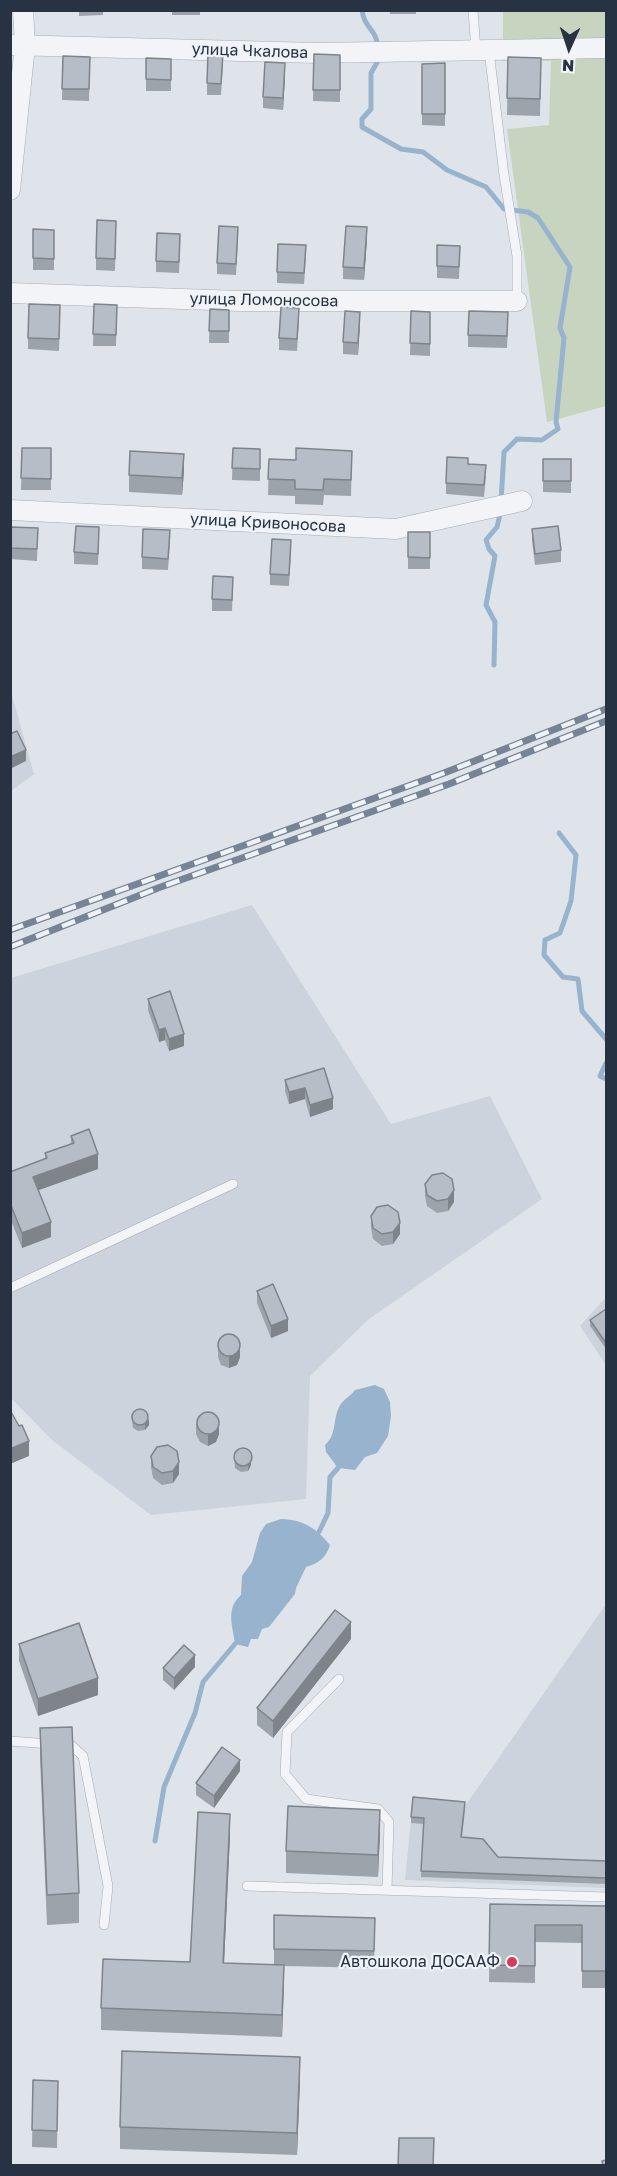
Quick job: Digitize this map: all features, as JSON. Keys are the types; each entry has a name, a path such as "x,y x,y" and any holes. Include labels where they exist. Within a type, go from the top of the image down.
{"street":[{"path":"10,190 18,45 23,10"},
{"name":"улица Чкалова","path":"18,45 318,53 606,48"},
{"name":"улица Ломоносова","path":"10,293 240,302 517,301"},
{"name":"улица Кривоносова","path":"10,510 396,529 522,501"}],"lane":[{"path":"473,10 517,256 517,301"},
{"path":"10,1288 233,1184"},
{"path":"339,1678 287,1732 285,1774 306,1799 378,1809 388,1822 387,1890"},
{"path":"10,1741 71,1746 83,1756 108,1886 104,1925"},
{"path":"247,1886 606,1897"}],"shaded area":[{"path":"10,688 34,774 11,791 10,791"},
{"path":"252,905 391,1124 490,1096 542,1199 369,1319 310,1376 306,1499 151,1515 52,1440 11,1398 11,978"},
{"path":"606,1297 606,1365 580,1326"},
{"path":"606,1604 606,1888 405,1880 412,1810 463,1809"}],"green space":[{"path":"503,11 606,11 606,406 547,422 507,129 549,125 551,61 503,61"}],"water":[{"path":"375,1385 384,1389 390,1402 391,1416 388,1436 377,1453 365,1457 355,1470 338,1468 326,1452 325,1445 332,1436 338,1409 355,1390"},
{"path":"281,1519 309,1526 330,1545 321,1559 306,1567 295,1594 269,1627 262,1629 258,1639 251,1639 248,1647 235,1644 232,1612 236,1600 241,1595 242,1576 252,1562 260,1533 266,1524"}],"building":[{"path":"208,52 223,53 221,84 207,83"},
{"path":"314,54 340,55 340,90 313,90"},
{"path":"63,56 90,57 89,89 62,89"},
{"path":"508,57 541,58 540,99 507,98"},
{"path":"146,58 171,59 171,80 146,79"},
{"path":"265,62 285,63 283,98 263,97"},
{"path":"445,63 445,114 422,114 422,64"},
{"path":"97,220 116,221 115,259 96,258"},
{"path":"219,226 238,227 236,264 217,263"},
{"path":"346,226 367,227 364,268 343,267"},
{"path":"33,229 54,230 54,259 33,258"},
{"path":"157,233 180,234 179,262 156,261"},
{"path":"278,244 306,245 304,273 277,272"},
{"path":"437,245 460,246 459,267 437,266"},
{"path":"29,304 60,305 59,339 28,338"},
{"path":"94,304 117,305 116,335 93,334"},
{"path":"281,307 299,308 297,339 279,338"},
{"path":"210,309 229,310 229,331 209,331"},
{"path":"345,311 360,312 358,343 343,342"},
{"path":"411,311 430,312 430,344 410,343"},
{"path":"469,311 508,312 507,336 468,335"},
{"path":"22,448 51,448 51,479 21,478"},
{"path":"233,448 260,449 260,469 232,468"},
{"path":"296,448 352,451 351,480 324,479 323,490 295,489 295,480 268,479 269,459 296,460"},
{"path":"130,451 184,454 182,478 129,475"},
{"path":"447,457 468,458 468,464 486,465 484,485 446,483"},
{"path":"543,459 571,459 571,481 543,481"},
{"path":"76,526 99,527 98,554 74,552"},
{"path":"558,526 561,550 535,554 532,529"},
{"path":"11,527 38,528 37,549 10,548"},
{"path":"143,529 170,530 168,559 142,557"},
{"path":"408,532 430,532 430,558 408,557"},
{"path":"272,539 291,540 289,575 270,574"},
{"path":"213,576 233,577 232,600 212,599"},
{"path":"17,731 26,750 10,757 10,734"},
{"path":"170,991 184,1034 169,1039 165,1028 159,1030 148,999"},
{"path":"324,1068 333,1098 310,1105 305,1088 289,1092 285,1080"},
{"path":"89,1129 98,1154 33,1177 51,1222 22,1233 10,1203 10,1172 47,1158 45,1153 74,1143 71,1136"},
{"path":"443,1173 452,1179 454,1190 448,1199 437,1201 427,1195 425,1184 432,1175"},
{"path":"388,1205 398,1212 400,1223 393,1232 382,1234 373,1228 371,1216 377,1207"},
{"path":"273,1284 288,1319 271,1326 257,1291"},
{"path":"606,1309 606,1343 590,1320"},
{"path":"229,1334 237,1337 240,1345 237,1353 229,1356 221,1353 218,1345 221,1337"},
{"path":"137,1409 143,1409 148,1417 146,1423 137,1425 132,1420 132,1414"},
{"path":"10,1410 19,1426 22,1425 29,1441 10,1449"},
{"path":"208,1412 216,1415 219,1423 216,1431 208,1434 200,1431 197,1423 200,1415"},
{"path":"168,1445 177,1451 179,1462 173,1471 162,1473 153,1467 151,1456 157,1447"},
{"path":"243,1448 249,1451 252,1457 249,1463 243,1466 237,1463 234,1457 237,1451"},
{"path":"335,1610 351,1622 273,1721 257,1708"},
{"path":"79,1623 98,1678 38,1699 19,1644"},
{"path":"184,1645 195,1655 174,1678 163,1668"},
{"path":"72,1727 79,1893 47,1895 40,1728"},
{"path":"222,1747 240,1760 214,1796 196,1783"},
{"path":"413,1797 465,1802 461,1837 483,1839 498,1857 606,1861 606,1878 421,1871 424,1818 411,1817"},
{"path":"288,1806 380,1810 378,1855 286,1851"},
{"path":"198,1812 230,1814 223,1963 284,1965 282,2015 101,2008 103,1959 190,1962"},
{"name":"Автошкола ДОСААФ","path":"490,1904 606,1906 606,1971 582,1971 582,1925 535,1925 535,1966 489,1965"},
{"path":"274,1915 375,1918 374,1951 274,1949"},
{"path":"122,2051 300,2057 297,2133 120,2127"},
{"path":"33,2080 58,2081 57,2131 32,2130"},
{"path":"399,2138 434,2138 433,2166 398,2166"}],"waterway":[{"path":"362,10 378,47"},
{"path":"379,57 371,73 371,109 362,119 362,127 401,149 423,152 447,170 486,187 504,209 528,212 538,218 570,267 560,328 564,338 556,422 558,429 542,440 517,439 504,452 501,501"},
{"path":"494,665 495,622 486,605 495,556 486,540 497,527 501,510"},
{"path":"559,833 576,855 571,901 560,933 545,940 544,955 563,977 578,979 582,1011 606,1039"},
{"path":"606,1063 600,1076 606,1079"},
{"path":"319,1532 328,1513 330,1477 338,1468"},
{"path":"155,1841 164,1787 195,1713 203,1682 235,1644"}],"railway":[{"path":"10,930 444,773 606,709"},
{"path":"10,947 158,888 449,784 606,721"}],"place":[{"name":"Автошкола ДОСААФ","path":"512,1962"}]}
